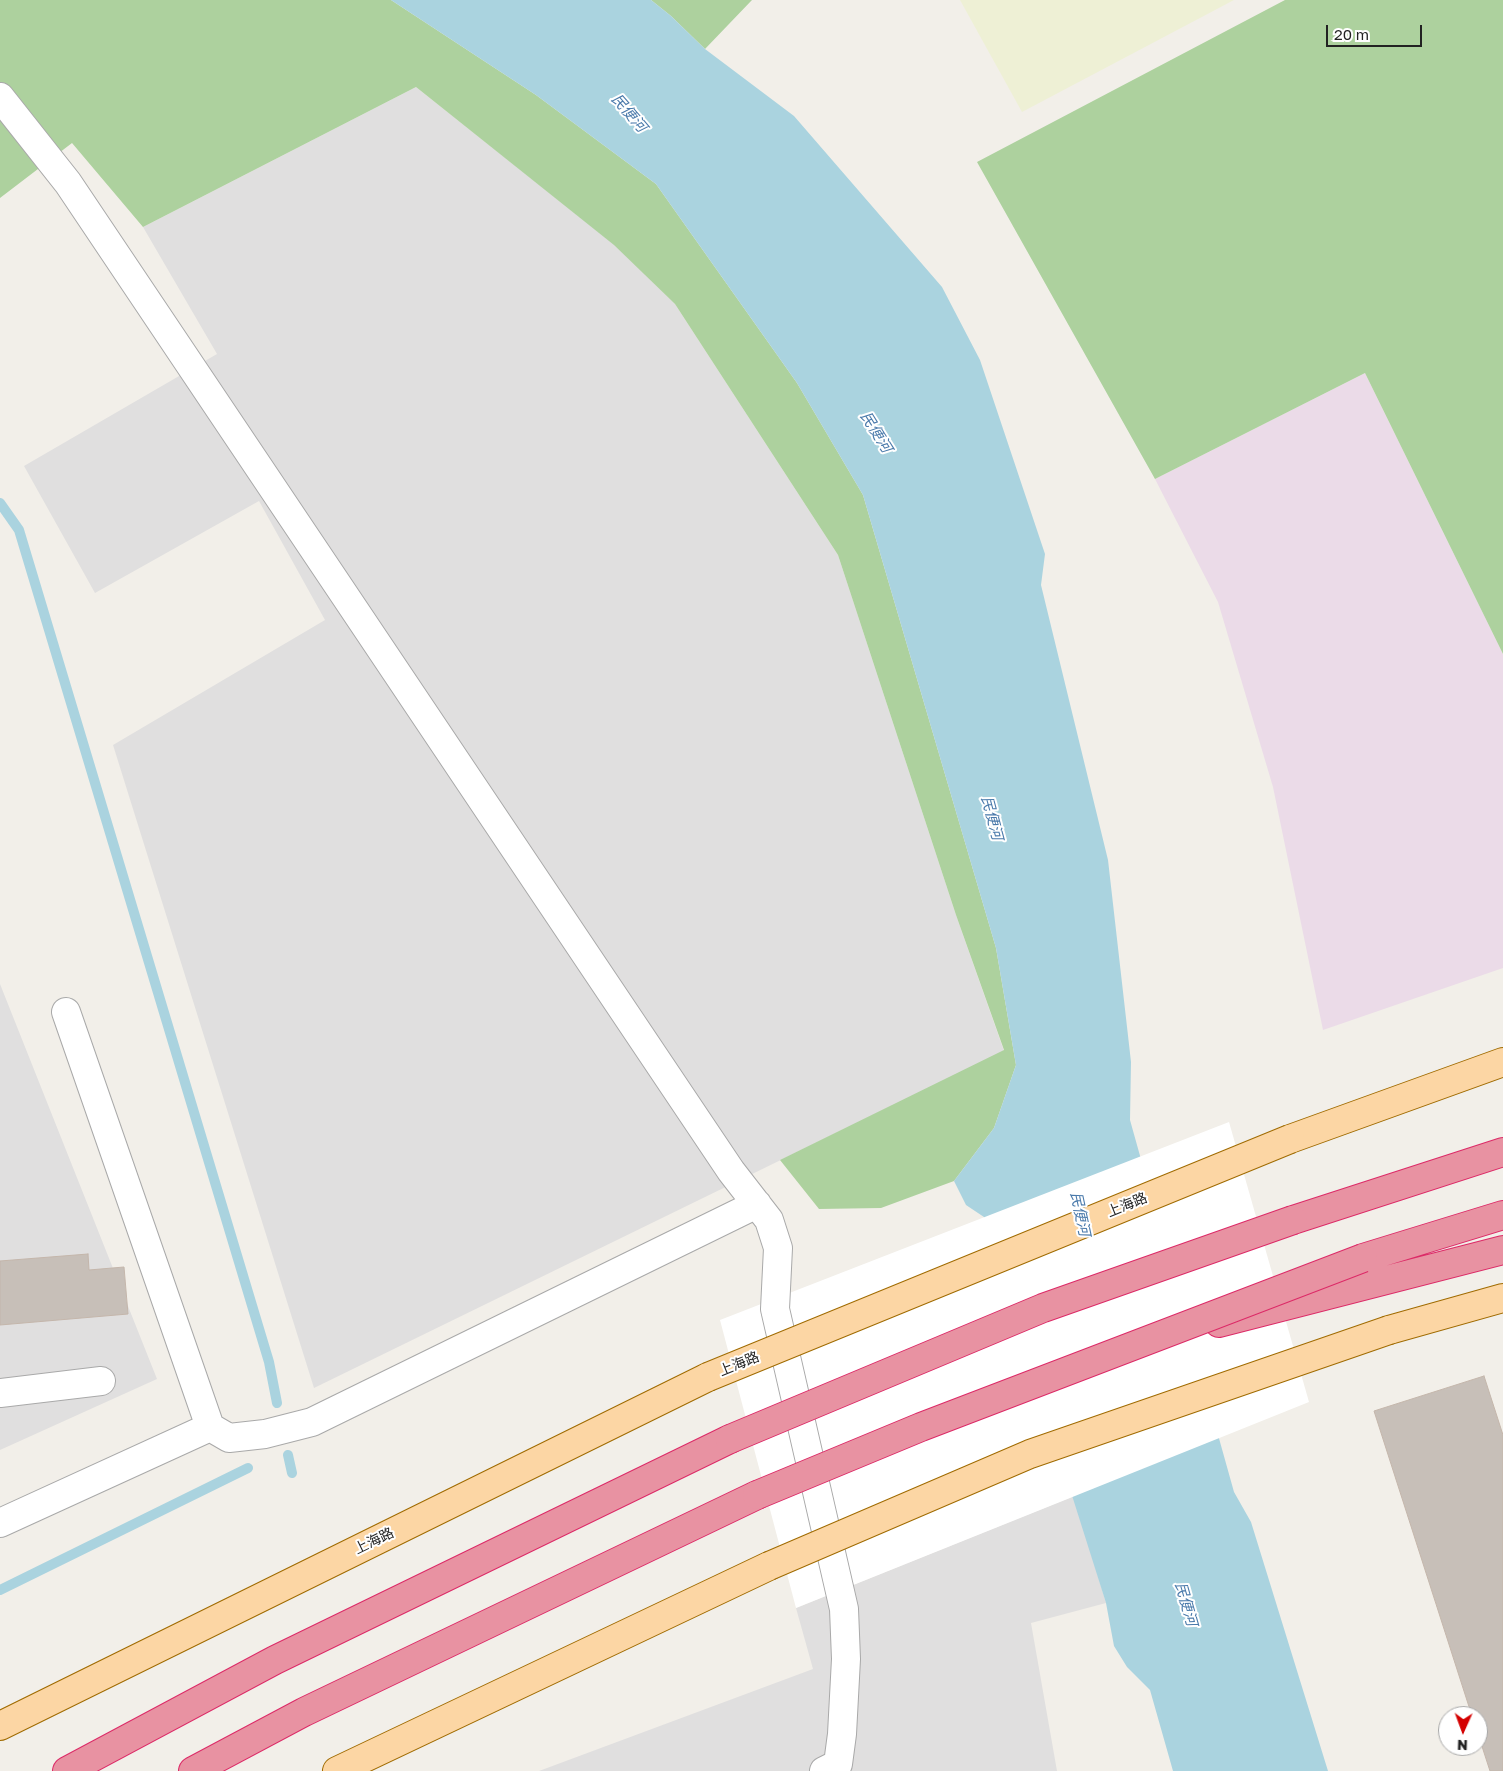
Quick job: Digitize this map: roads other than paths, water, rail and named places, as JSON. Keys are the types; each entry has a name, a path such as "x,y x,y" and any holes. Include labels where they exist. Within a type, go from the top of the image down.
{"highway":[{"path":"67,1771 275,1660 730,1439 1043,1308 1293,1220 1503,1152"},
{"path":"193,1771 304,1712 757,1495 920,1427 1364,1258 1503,1215"},
{"path":"1138,1344 1503,1250"}],"main road":[{"name":"上海路","path":"0,1726 708,1377 1290,1139 1503,1062"},
{"path":"337,1771 769,1566 1030,1454 1389,1330 1503,1298"}],"street":[{"path":"0,97 68,183 731,1171 769,1220 778,1248 775,1309 844,1609 846,1659 842,1734 838,1764 824,1771"},
{"path":"66,1012 210,1427 229,1438 265,1434 312,1422 757,1204"},
{"path":"0,1394 101,1381"},
{"path":"0,1523 210,1427"}],"water":[{"name":"民便河","path":"391,0 651,0 671,16 705,49 794,116 942,287 980,360 1045,554 1041,585 1108,860 1131,1062 1130,1120 1234,1492 1251,1522 1328,1771 1173,1771 1150,1690 1127,1667 1114,1646 1106,1603 984,1217 966,1205 954,1181 994,1128 1016,1065 996,948 863,495 797,383 656,184 536,95"}],"waterway":[{"path":"0,503 19,530 269,1362 277,1403"},
{"path":"288,1455 292,1473"},
{"path":"0,1590 248,1468"}]}
